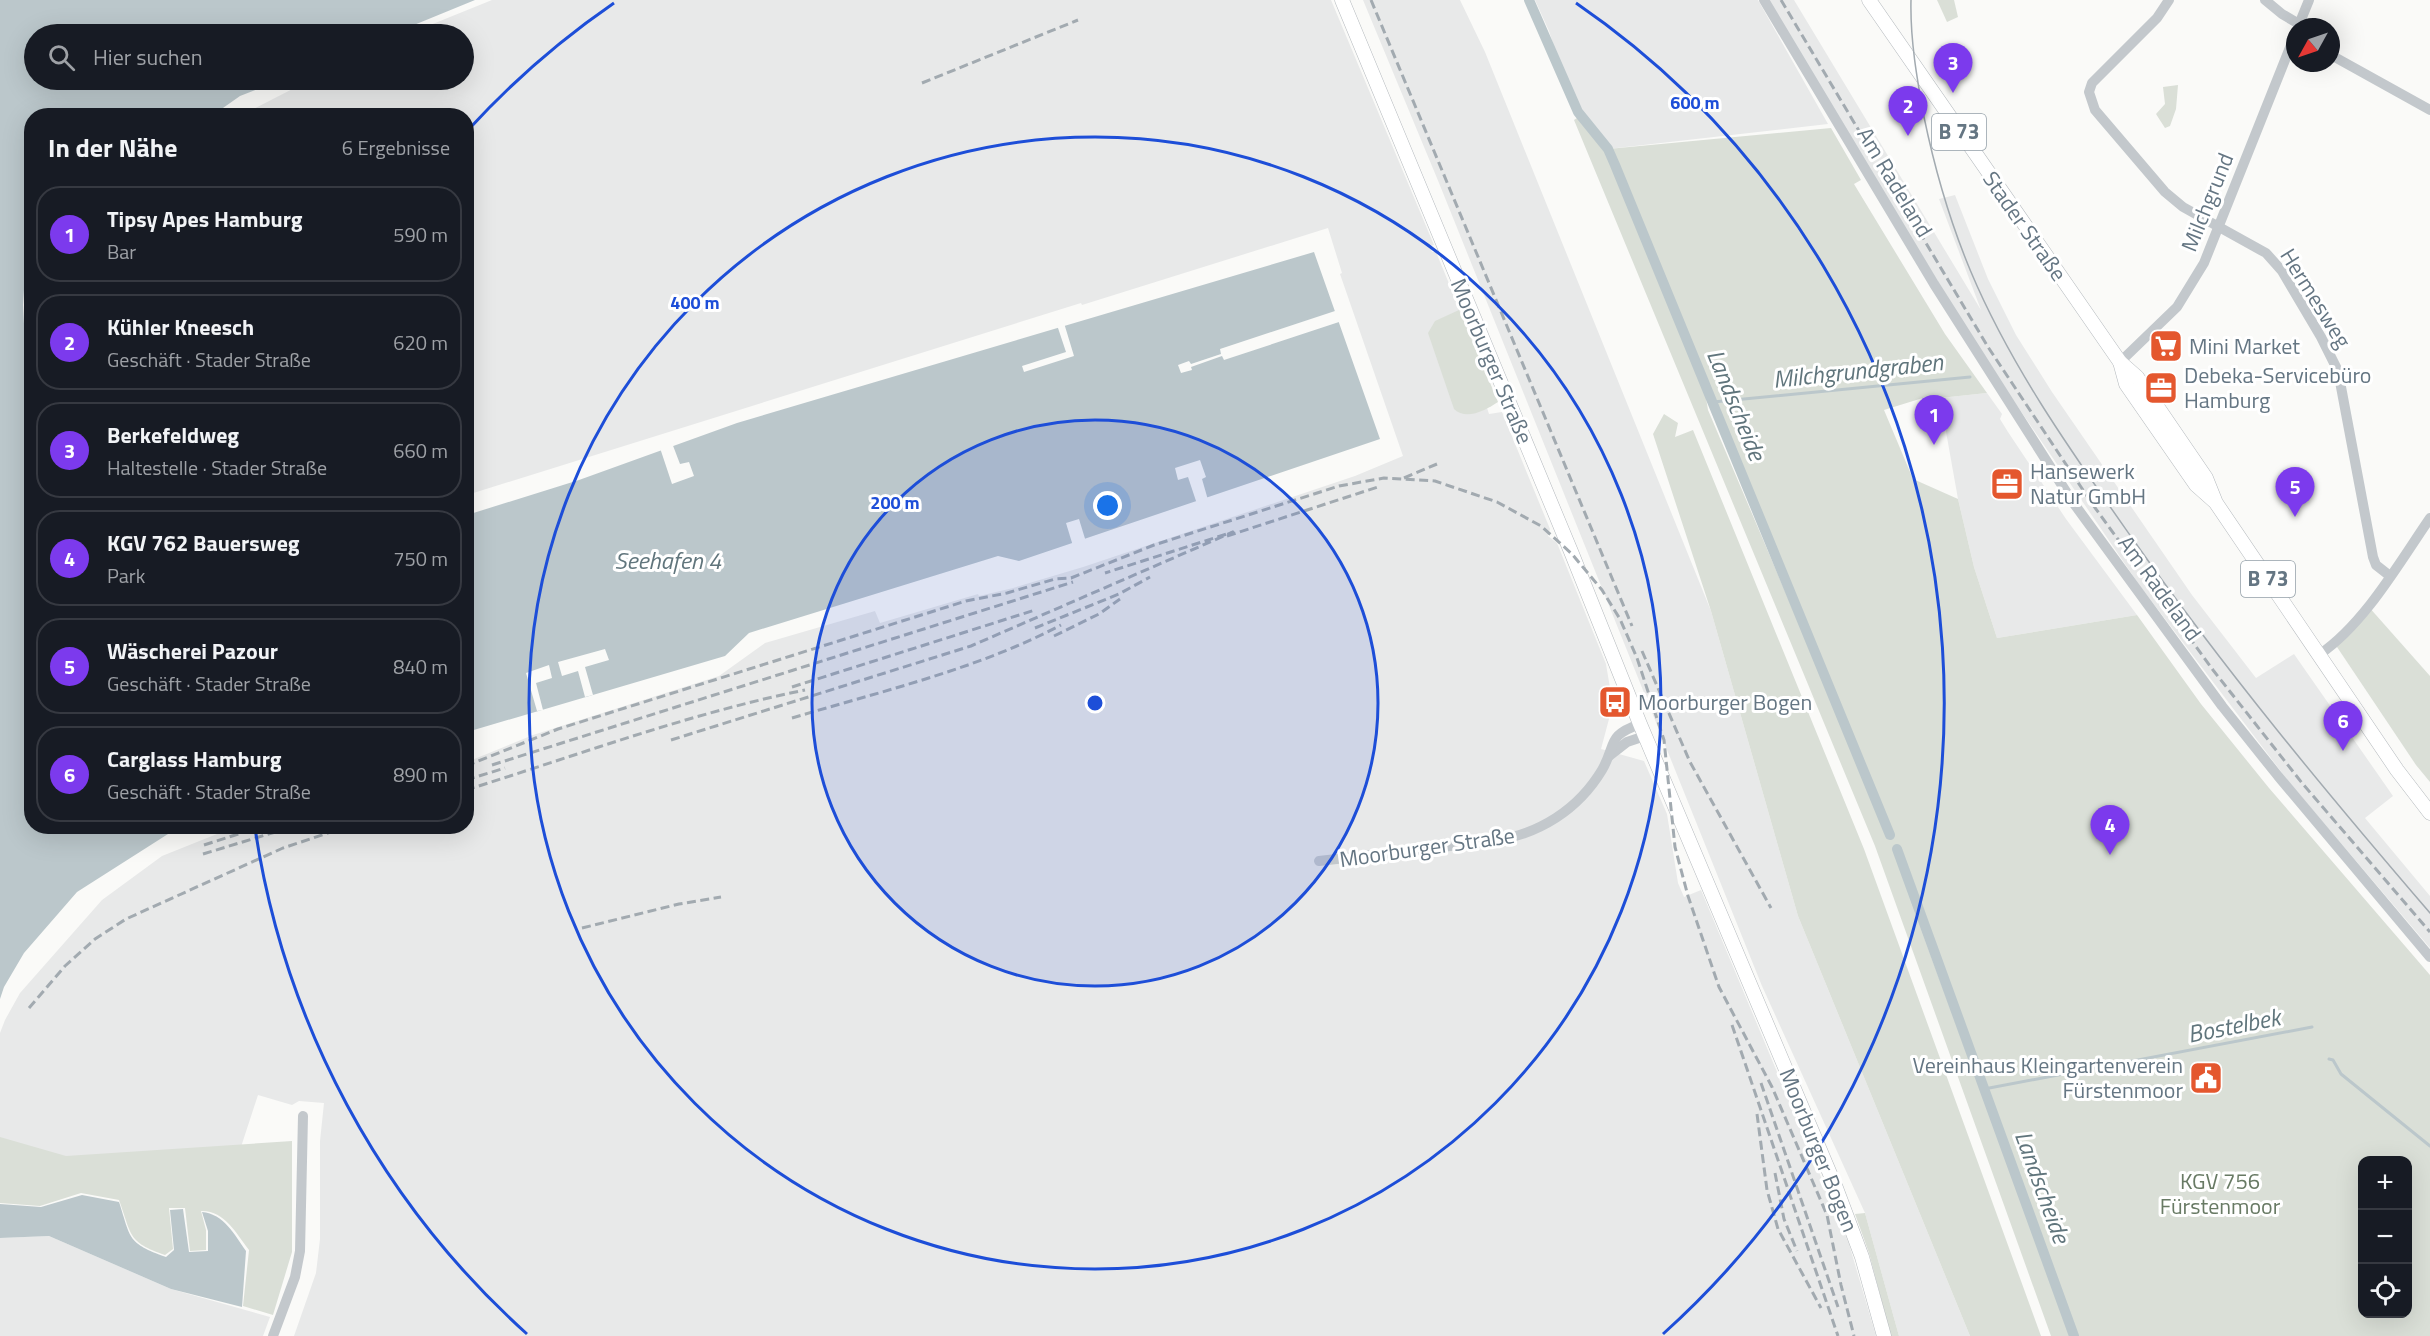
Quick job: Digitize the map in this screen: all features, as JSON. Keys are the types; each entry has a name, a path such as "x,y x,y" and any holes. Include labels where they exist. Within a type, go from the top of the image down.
{"main road":[{"name":"Moorburger Straße","path":"1341,0 1581,574 1642,730"},
{"name":"Stader Straße","path":"1869,0 2120,362 2127,384 2196,485 2216,503 2397,770 2430,813"},
{"name":"Moorburger Bogen","path":"1642,730 1851,1225 1869,1278 1884,1336"}],"street":[{"name":"Am Radeland","path":"1764,0 1934,284 2072,501 2222,706 2430,957"},
{"name":"Hermesweg","path":"2169,0 2157,18 2096,78 2089,88 2089,97 2095,110 2165,192 2183,207 2260,249 2274,261 2338,371 2373,557 2376,565 2390,576"},
{"path":"2265,0 2286,19"},
{"name":"Milchgrund","path":"2302,18 2309,0"},
{"name":"Milchgrund","path":"2120,362 2185,296 2204,263 2286,57"},
{"path":"2340,60 2430,110"},
{"path":"2320,654 2346,632 2390,576 2430,518"},
{"name":"Moorburger Straße","path":"1319,861 1512,838 1550,822 1571,808 1597,777 1609,757 1612,743 1617,735 1625,729 1642,730"},
{"path":"273,1336 295,1277 300,1251 303,1116"}],"shaded area":[{"path":"492,0 1331,0 1434,245 1430,246 1432,252 1436,252 1493,390 1485,402 1489,414 1502,412 1550,529 1548,536 1557,543 1606,664 1611,694 1609,719 1601,749 1644,761 1667,814 1678,883 1684,897 1701,890 1849,1244 1876,1336 294,1336 316,1273 320,1239 320,1141 324,1103 299,1101 292,1105 258,1095 240,1150 58,1158 0,1139 0,1033 20,993 102,900 162,856 217,834 474,834 474,759 533,735 719,676 765,643 875,611 880,623 978,594 979,596 1013,588 1083,567 1355,476 1403,456 1340,274 1342,273 1328,228 474,493 474,108 256,108 291,90 474,90 474,24 433,24"},
{"path":"1363,0 1460,0 1485,52 1711,611 1798,916 1970,1336 1899,1336 1865,1213 1762,986 1439,183"},
{"path":"1535,0 1758,0 1828,124 1608,149 1577,118 1549,31"},
{"path":"1765,0 1794,0 1981,310 1939,199 1955,195 1988,279 2016,335 2052,392 2192,595 2256,678 2294,654 2393,796 2365,818 2430,896 2430,948 2289,782 2140,586 1988,363"},
{"path":"1987,393 2002,414 2000,419 2008,432 2066,519 2137,615 1997,638 1974,567 1958,499 1940,398"},
{"path":"49,1236 171,1289 270,1317 263,1336 0,1336 0,1238"}],"green space":[{"path":"1937,0 1954,0 1958,17 1947,22"},
{"path":"2178,85 2176,109 2170,126 2165,128 2156,114 2165,104 2163,87"},
{"name":"KGV 756 Fürstenmoor","path":"1577,118 1608,149 1831,128 1861,180 1854,184 1945,334 1987,393 1940,398 1926,397 1884,410 1913,479 1958,499 1974,567 1997,638 2137,615 2201,704 2269,788 2430,975 2430,1336 2073,1336 1903,881 2072,1336 2051,1336 1875,846 1574,120","holes":["1701,368 1872,780 1866,782 1708,410"]},
{"path":"1459,310 1498,402 1482,411 1470,414 1454,409 1428,333 1435,321"},
{"path":"1664,414 1678,423 1675,437 1693,430 1864,849 2041,1336 1970,1336 1798,916 1711,611 1653,434"},
{"path":"2368,606 2430,676 2430,782 2416,765 2335,644"},
{"path":"0,1137 66,1156 292,1141 292,1252 273,1315 243,1306 249,1250 229,1224 216,1214 201,1211 206,1230 206,1250 190,1251 185,1208 169,1208 173,1249 165,1255 137,1241 129,1229 119,1200 81,1193 40,1206 0,1203"},
{"path":"1865,1213 1899,1336 1891,1336 1869,1253 1855,1214"}],"water":[{"path":"0,0 475,0 416,24 24,24 24,90 255,90 240,96 223,108 24,108 24,834 168,834 77,892 24,953 4,987 0,999"},
{"name":"Seehafen 4","path":"1314,252 1380,439 1019,561 998,556 749,633 725,656 474,730 474,513 579,480 737,423"},
{"path":"82,1195 119,1202 132,1238 144,1248 166,1257 174,1250 170,1210 183,1209 189,1252 208,1251 208,1231 202,1212 222,1221 246,1251 242,1307 171,1289 49,1236 0,1238 0,1204 41,1207"}],"pier":[{"path":"1338,310 1342,321 1224,360 1222,356 1181,373 1178,365 1189,361 1191,364 1221,354 1220,349"},
{"path":"1064,323 1074,356 1024,372 1022,366 1066,352 1057,325"},
{"path":"672,443 680,464 689,462 694,476 672,484 660,448"},
{"path":"1200,460 1206,477 1202,479 1208,500 1197,504 1188,477 1178,480 1175,468"},
{"path":"1079,519 1086,542 1073,546 1066,523"},
{"path":"605,649 609,660 585,667 593,695 585,697 578,671 562,676 558,662"},
{"path":"549,665 552,678 536,683 543,710 537,711 526,673"}],"waterway":[{"name":"Landscheide","path":"1529,0 1578,112 1608,149 1615,165 1890,835"},
{"name":"Milchgrundgraben","path":"1713,402 1970,377"},
{"name":"Bostelbek","path":"1897,849 2074,1336"},
{"name":"Bostelbek","path":"1984,1089 2312,1027"},
{"name":"Bostelbek","path":"2329,1059 2333,1060 2341,1074 2430,1146"}],"tram line":[{"path":"1911,0 1913,44 1919,88 1928,137 1944,196 1971,272 2024,376 2088,474 2203,635 2314,776 2430,913"}],"railway":[{"path":"1371,0 1632,626"},
{"path":"1781,0 1988,347 2093,505 2213,670 2302,783 2430,932"},
{"path":"922,83 1078,20"},
{"path":"1404,478 1437,464"},
{"path":"474,763 558,729 966,601 1007,593 1055,579 1071,578 1154,545 1339,486 1384,478 1435,481 1497,502 1541,526 1572,554 1602,590 1620,619 1637,658 1664,740 1675,847 1688,896 1719,987 1772,1087 1827,1215 1854,1336"},
{"path":"1227,536 1381,486"},
{"path":"671,740 971,646 1233,532 1105,573"},
{"path":"1035,628 1119,594 1150,577"},
{"path":"492,765 1073,582"},
{"path":"1054,636 1099,614 1120,599"},
{"path":"792,687 1035,610"},
{"path":"792,718 963,667 1029,641 1061,625"},
{"path":"1642,651 1690,762 1771,908"},
{"path":"474,787 720,710 805,690"},
{"path":"474,778 505,768"},
{"path":"204,845 238,834"},
{"path":"203,854 269,834"},
{"path":"29,1008 65,966 95,939 126,919 283,848 325,834"},
{"path":"582,928 679,904 721,897"},
{"path":"1732,1025 1838,1336"},
{"path":"1761,1083 1838,1307"},
{"path":"1757,1114 1767,1190 1778,1229 1821,1308"},
{"path":"1775,1173 1784,1219 1797,1251"}],"place":[{"name":"Berkefeldweg","path":"1953,93"},
{"name":"Kühler Kneesch","path":"1908,136"},
{"name":"Mini Market","path":"2166,346"},
{"name":"Debeka-Servicebüro Hamburg","path":"2161,388"},
{"name":"Tipsy Apes Hamburg","path":"1934,445"},
{"name":"Hansewerk Natur GmbH","path":"2007,484"},
{"name":"Wäscherei Pazour","path":"2295,517"},
{"name":"Moorburger Bogen","path":"1615,702"},
{"name":"Carglass Hamburg","path":"2343,751"},
{"name":"KGV 762 Bauersweg","path":"2110,855"},
{"name":"Vereinhaus Kleingartenverein Fürstenmoor","path":"2206,1078"}]}
